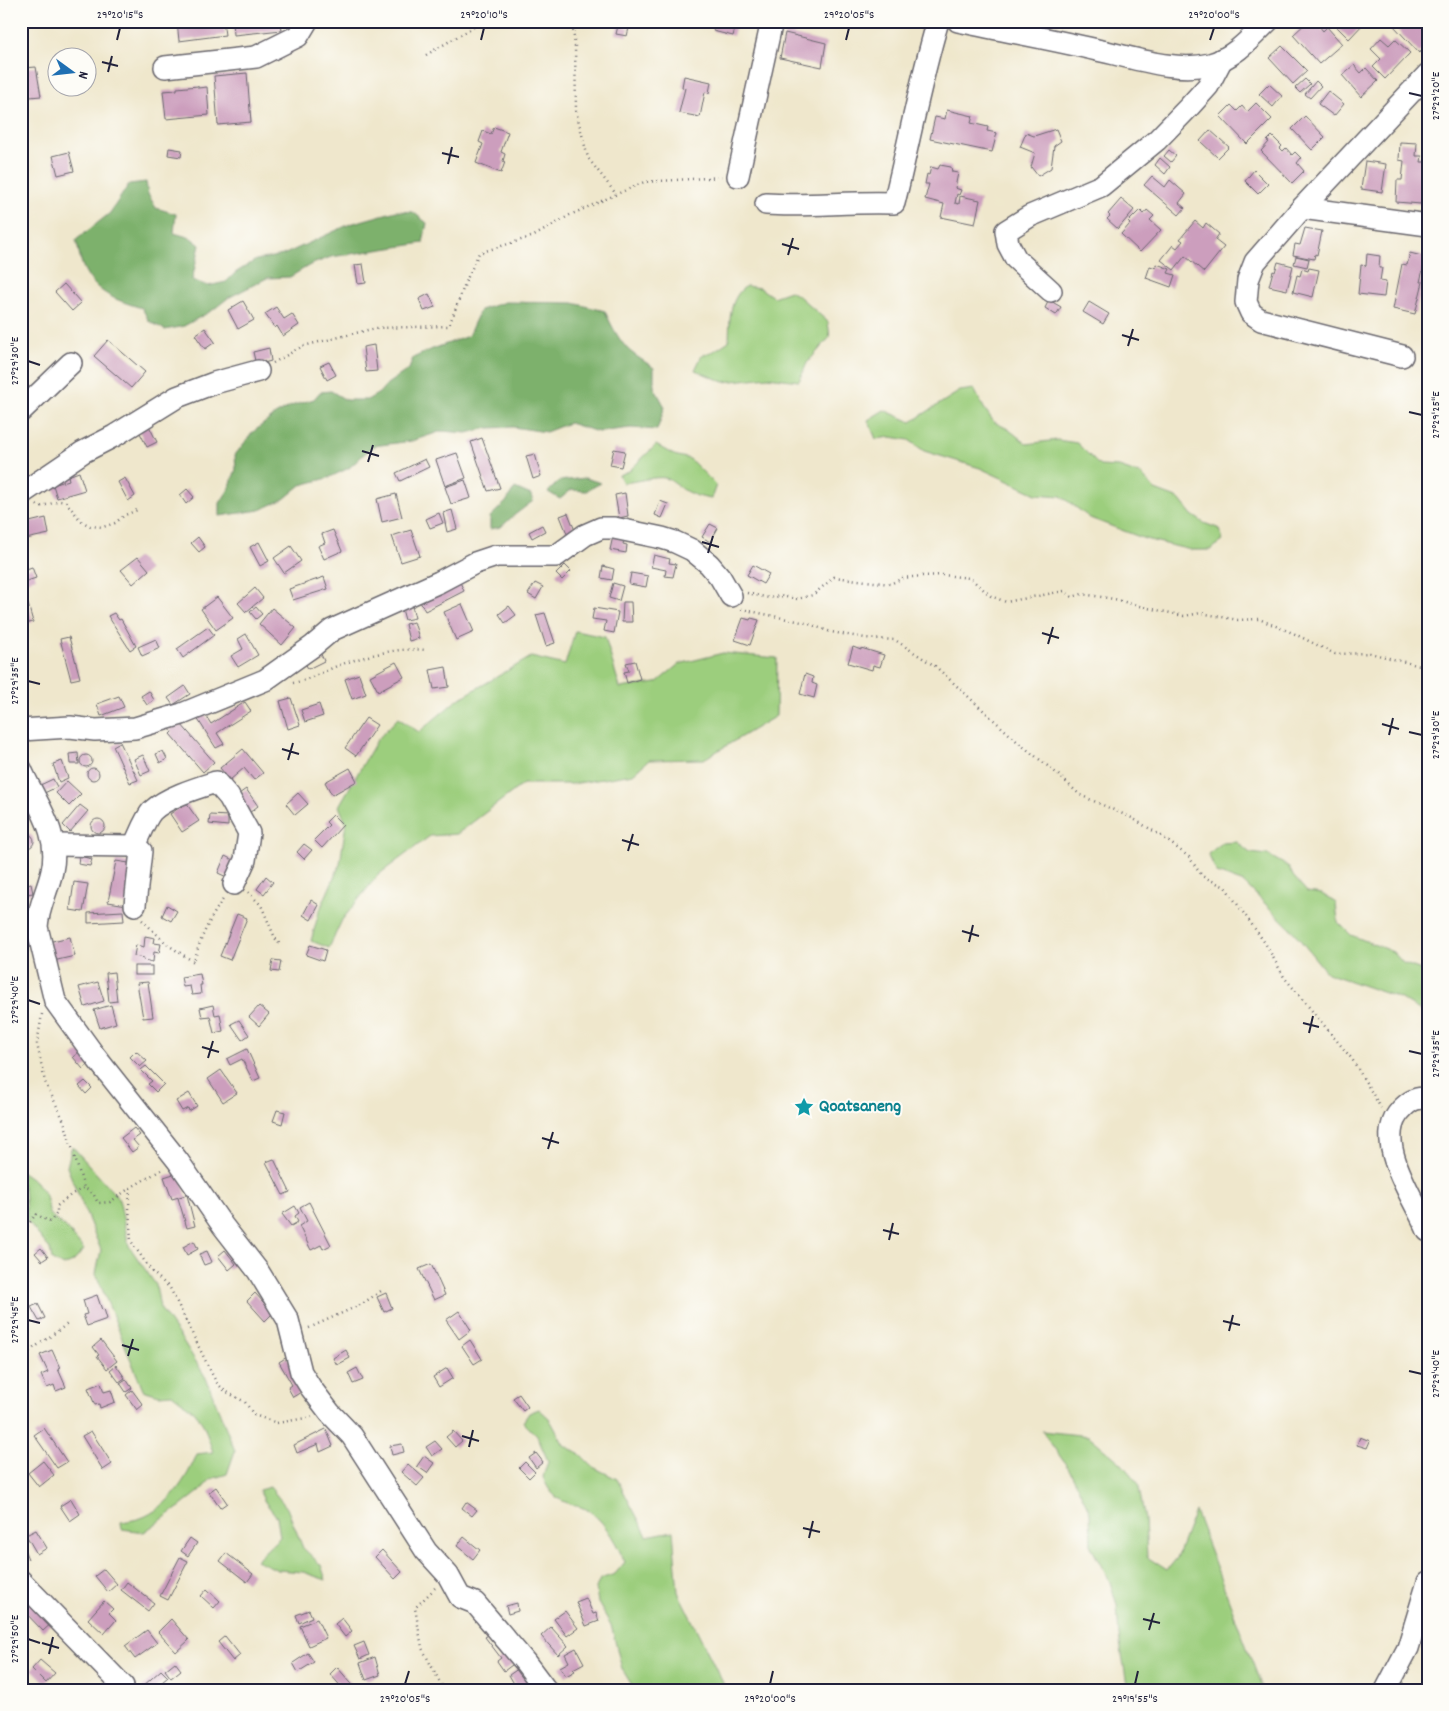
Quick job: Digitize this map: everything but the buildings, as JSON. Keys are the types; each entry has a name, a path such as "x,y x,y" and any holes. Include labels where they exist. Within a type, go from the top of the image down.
{"street":[{"path":"165,67 256,57 298,36 307,21"},
{"path":"738,176 772,21"},
{"path":"766,204 788,206 868,202 894,203 910,138 918,92 938,21"},
{"path":"958,21 1150,62 1186,66 1211,64 1222,59 1240,48 1268,21"},
{"path":"1051,291 1016,259 1008,244 1006,231 1030,216 1101,186 1156,140 1189,107 1208,86 1222,59"},
{"path":"1402,356 1261,320 1251,313 1246,302 1248,280 1255,262 1302,208 1428,74"},
{"path":"1302,208 1428,225"},
{"path":"21,411 71,363"},
{"path":"24,491 83,452 114,436 177,397 214,383 258,371"},
{"path":"21,730 70,727 95,730 135,728 182,714 270,677 332,630 439,582 475,563 496,556 556,556 585,536 602,528 614,528 662,538 692,550 709,564 731,596"},
{"path":"21,769 45,815 55,844 53,868 48,889 38,915 37,927 56,1001 94,1055 178,1160 223,1226 258,1271 288,1320 301,1372 330,1414 352,1436 426,1551 448,1575 460,1597 475,1603 546,1690"},
{"path":"134,846 151,812 163,803 216,782 229,797 249,833 246,860 234,884"},
{"path":"55,844 134,846 140,851 134,905"},
{"path":"1428,1099 1420,1097 1407,1103 1395,1116 1390,1136 1394,1159 1428,1231"},
{"path":"21,1581 123,1686"},
{"path":"1386,1690 1408,1648 1428,1582"}],"path":[{"path":"426,55 484,21"},
{"path":"572,21 575,46 576,111 588,158 616,194"},
{"path":"258,371 303,346 376,328 449,326 479,253 534,236 570,215 644,182 738,176"},
{"path":"24,491 39,508 60,501 66,502 81,521 90,526 103,527 115,523 125,515 140,509"},
{"path":"1395,1116 1383,1111 1352,1059 1284,977 1265,943 1225,887 1202,876 1189,857 1160,835 1132,818 1080,795 1020,744 935,666 895,640 865,638 831,632 806,623 742,610 731,596 744,592 769,598 780,596 797,599 812,595 834,577 890,584 903,578 942,575 970,578 992,596 1006,602 1064,591 1072,597 1082,594 1114,599 1184,616 1201,613 1238,620 1259,618 1335,654 1370,653 1428,668"},
{"path":"270,677 295,683 341,665 388,651 425,650"},
{"path":"134,905 142,919 152,930 168,945 194,962 200,941 211,917 234,884 246,890 261,905 281,946"},
{"path":"56,1001 41,1015 37,1044 45,1082 64,1121 84,1188 93,1193 98,1203 110,1202 178,1160"},
{"path":"21,1234 36,1214 50,1222 57,1213 57,1206 72,1194 84,1188"},
{"path":"130,1188 129,1206 132,1241 152,1272 170,1288 216,1382 225,1391 245,1402 254,1415 277,1423 330,1414"},
{"path":"293,1338 362,1304 381,1291"},
{"path":"21,1357 68,1323"},
{"path":"21,1346 26,1353"},
{"path":"448,1575 415,1608 422,1648 443,1688 448,1690"}],"green space":[{"path":"146,182 148,194 156,208 176,214 174,233 191,238 200,245 192,280 208,286 226,282 235,273 256,260 283,255 350,224 396,211 413,212 427,223 423,243 331,257 310,265 290,277 267,278 228,298 213,310 184,326 165,330 149,321 142,308 109,296 96,286 83,267 76,240 110,213 129,184"},
{"path":"746,286 760,288 773,297 790,291 800,297 828,322 830,337 807,363 799,381 768,377 724,382 695,370 702,355 714,351 729,341 733,304 740,291"},
{"path":"505,302 573,303 605,311 616,333 627,348 654,368 654,387 665,407 657,430 631,428 598,432 569,423 546,432 513,427 488,428 467,433 442,431 412,441 373,446 349,468 328,478 301,485 284,499 260,510 220,516 220,503 229,489 236,469 235,455 253,432 275,415 291,406 314,399 320,392 331,391 346,400 367,400 409,369 413,358 468,336 480,310"},
{"path":"974,389 994,422 1008,429 1027,444 1057,440 1077,443 1100,466 1119,467 1142,475 1155,490 1179,499 1192,515 1204,523 1220,529 1223,541 1210,550 1191,550 1145,539 1090,518 1061,496 1036,494 980,468 924,451 909,440 891,437 876,439 868,420 884,410 911,422 960,391"},
{"path":"656,445 674,455 690,459 716,485 711,499 690,493 665,478 651,478 623,483 619,475 629,471"},
{"path":"585,478 601,483 586,491 571,490 560,499 548,492 559,481"},
{"path":"515,488 531,495 533,501 501,527 490,529 490,517 506,502"},
{"path":"575,631 605,637 620,688 656,683 679,664 723,653 777,658 776,716 704,759 649,760 633,774 572,784 523,784 457,834 430,836 378,875 342,920 329,948 311,941 319,912 340,864 346,823 339,806 377,740 398,718 419,732 457,700 531,657 565,665"},
{"path":"1237,842 1250,853 1268,855 1289,867 1293,876 1307,892 1322,894 1336,903 1338,922 1351,935 1393,952 1403,963 1428,974 1428,1015 1399,998 1327,973 1292,930 1244,883 1217,873 1208,854 1222,843"},
{"path":"72,1146 119,1199 129,1246 156,1285 160,1308 206,1378 235,1451 227,1474 211,1479 200,1491 144,1532 122,1529 121,1522 141,1518 160,1507 182,1483 197,1454 213,1452 204,1426 195,1412 172,1394 159,1395 143,1390 96,1274 101,1250 67,1167"},
{"path":"21,1171 35,1181 46,1196 50,1215 68,1230 84,1250 73,1262 63,1266 52,1260 50,1249 27,1221"},
{"path":"539,1409 549,1418 564,1445 581,1455 593,1467 617,1479 647,1536 673,1531 678,1592 724,1685 729,1690 635,1690 622,1669 611,1625 598,1603 596,1588 600,1579 615,1574 625,1562 611,1536 592,1513 559,1499 547,1486 543,1477 548,1461 537,1436 523,1422 529,1413"},
{"path":"1042,1431 1089,1436 1121,1463 1138,1483 1145,1520 1147,1557 1167,1570 1177,1558 1195,1511 1263,1690 1128,1690 1119,1637 1117,1605 1110,1582 1091,1547 1090,1512 1069,1469"},
{"path":"270,1487 287,1508 303,1548 321,1565 326,1580 303,1572 278,1570 256,1560 280,1537 277,1517 265,1502 259,1490"}],"place":[{"name":"Qoatsaneng","path":"804,1107"}]}
